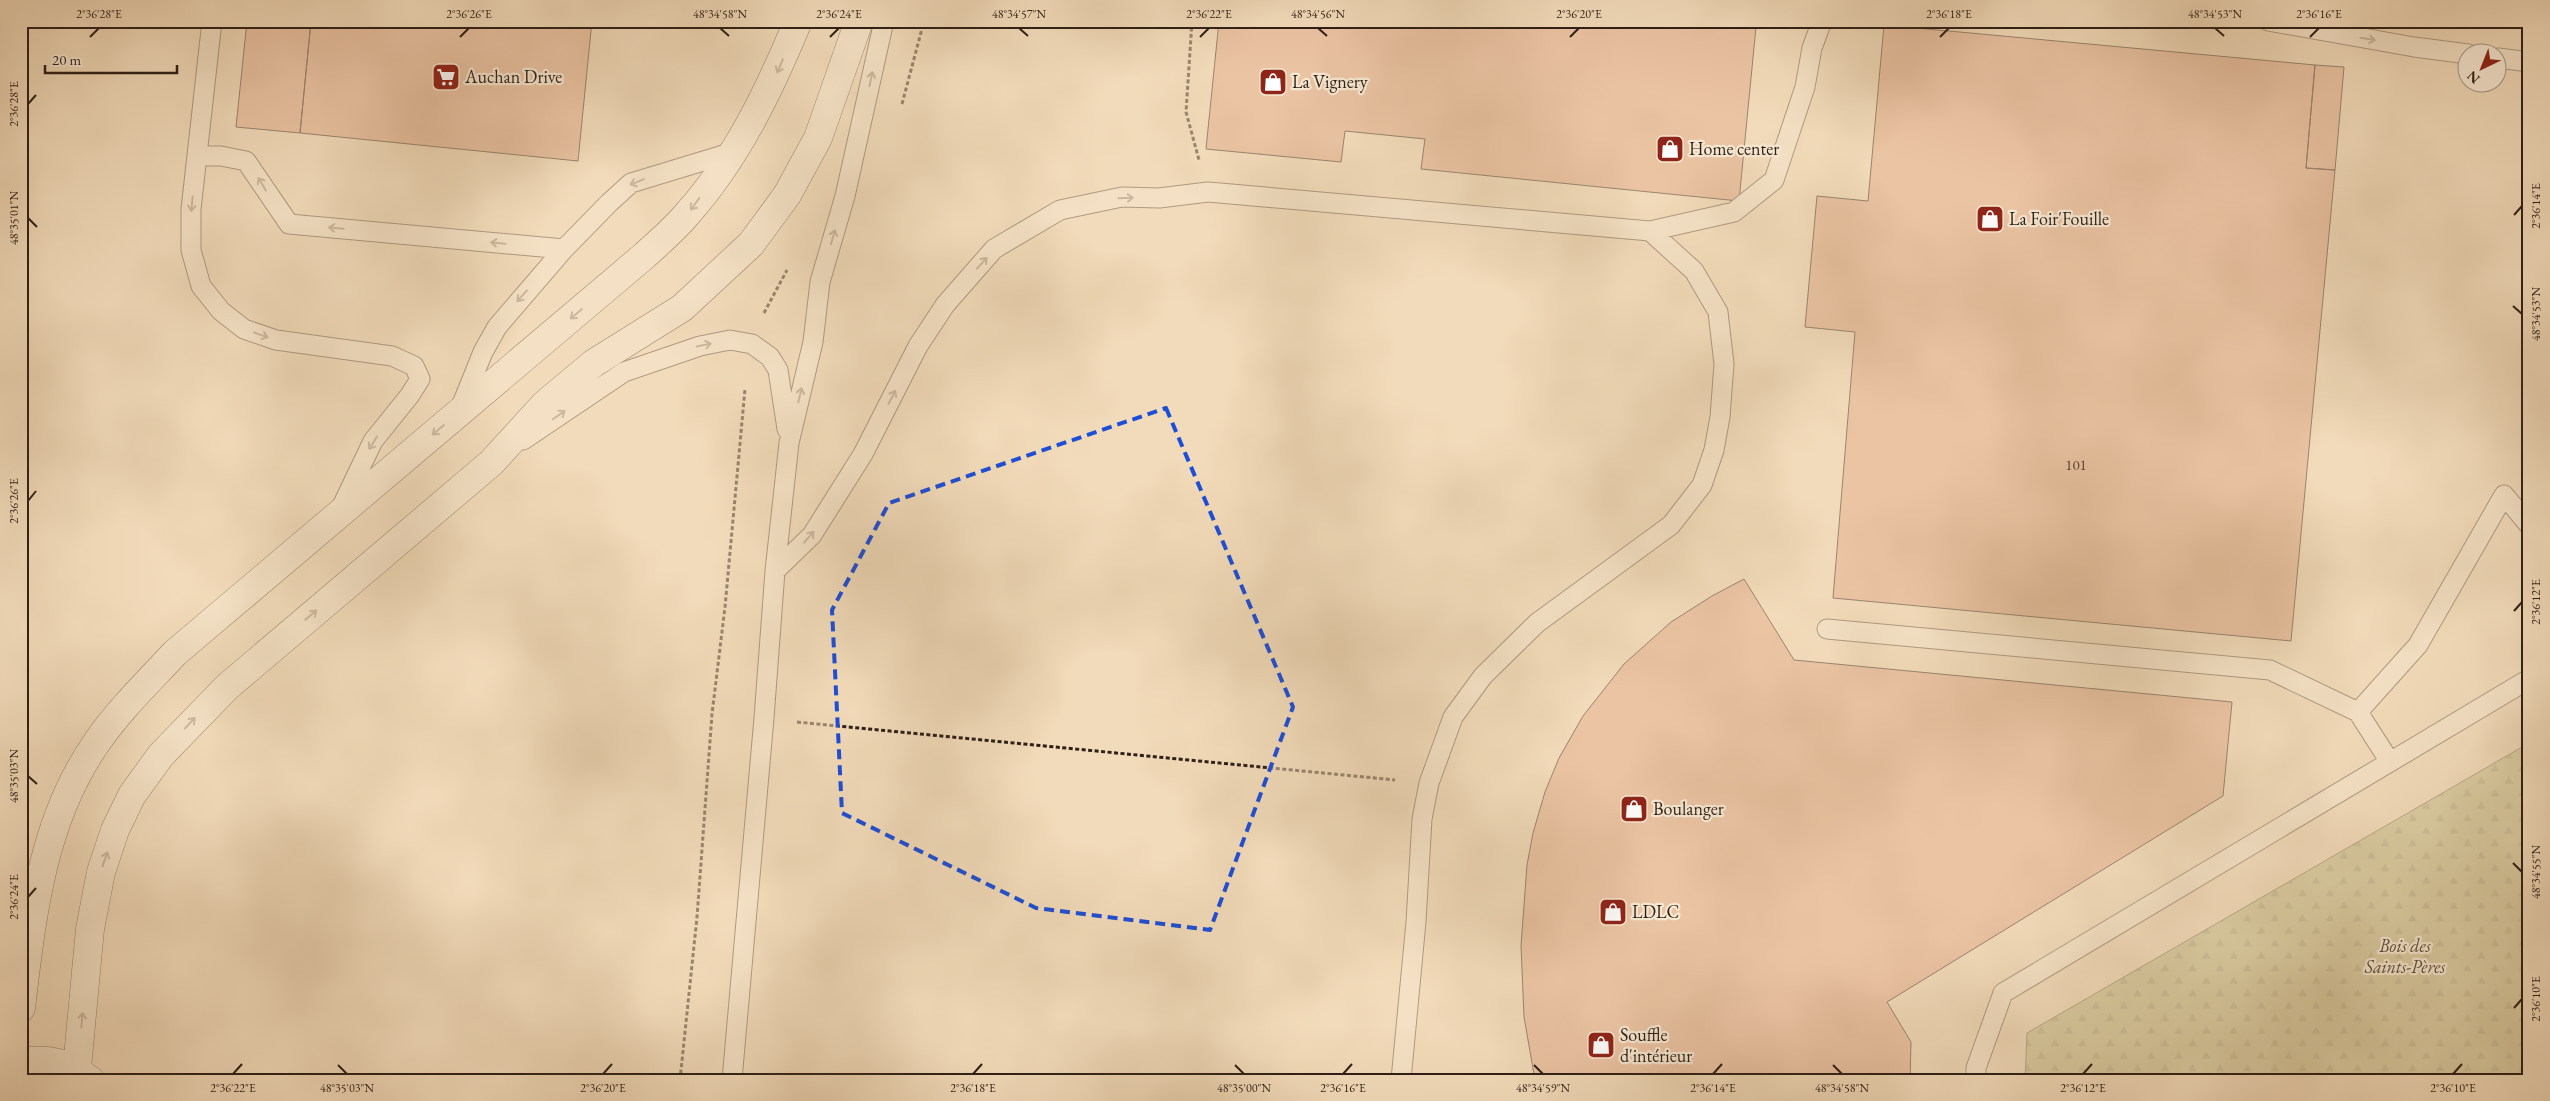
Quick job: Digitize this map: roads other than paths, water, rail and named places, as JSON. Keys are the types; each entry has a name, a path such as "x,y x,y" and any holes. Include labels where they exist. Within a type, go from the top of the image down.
{"street":[{"path":"21,1008 40,876 55,826 73,785 96,743 135,695 175,653 644,256 689,213 734,152 773,82 798,21"},
{"path":"21,1062 38,1059 54,1061 84,1074 90,929 101,872 115,830 132,795 161,755 226,686 491,463 552,398 594,363 682,308 751,244 787,195 818,138 859,21"}],"lane":[{"path":"212,21 191,208 191,250 200,286 221,311 244,328 276,340 392,356 414,366 420,379 410,395 373,441 339,514"},
{"path":"732,1080 775,571 789,443 812,342 820,282 847,187 884,21"},
{"path":"775,571 812,535 863,454 924,338 945,305 994,249 1060,210 1122,197 1174,197 1208,192 1650,231 1734,212 1774,180 1805,87 1812,48 1822,21"},
{"path":"2268,21 2414,47 2458,53"},
{"path":"2508,59 2529,62"},
{"path":"459,412 483,352 496,327 564,249 631,184 734,152"},
{"path":"197,156 221,156 246,161 289,224 564,249"},
{"path":"1402,1080 1416,922 1422,819 1429,784 1453,717 1484,676 1537,623 1671,525 1702,485 1714,450 1724,364 1718,312 1694,271 1650,231"},
{"path":"491,463 593,391 624,372 700,346 730,340 752,344 770,357 778,370 789,443"},
{"path":"2358,712 2418,645 2504,495 2529,525"},
{"path":"1827,629 2270,670 2358,712 2390,762"},
{"path":"1976,1080 1976,1068 2003,993 2529,679"}],"place":[{"name":"Auchan Drive","path":"446,77"},
{"name":"La Vignery","path":"1273,82"},
{"name":"Home center","path":"1670,149"},
{"name":"La Foir'Fouille","path":"1990,219"},
{"name":"Boulanger","path":"1634,809"},
{"name":"LDLC","path":"1613,912"},
{"name":"Souffle d'intérieur","path":"1601,1045"}],"park label":[{"name":"Bois des Saints-Pères","path":"2405,956"}]}
